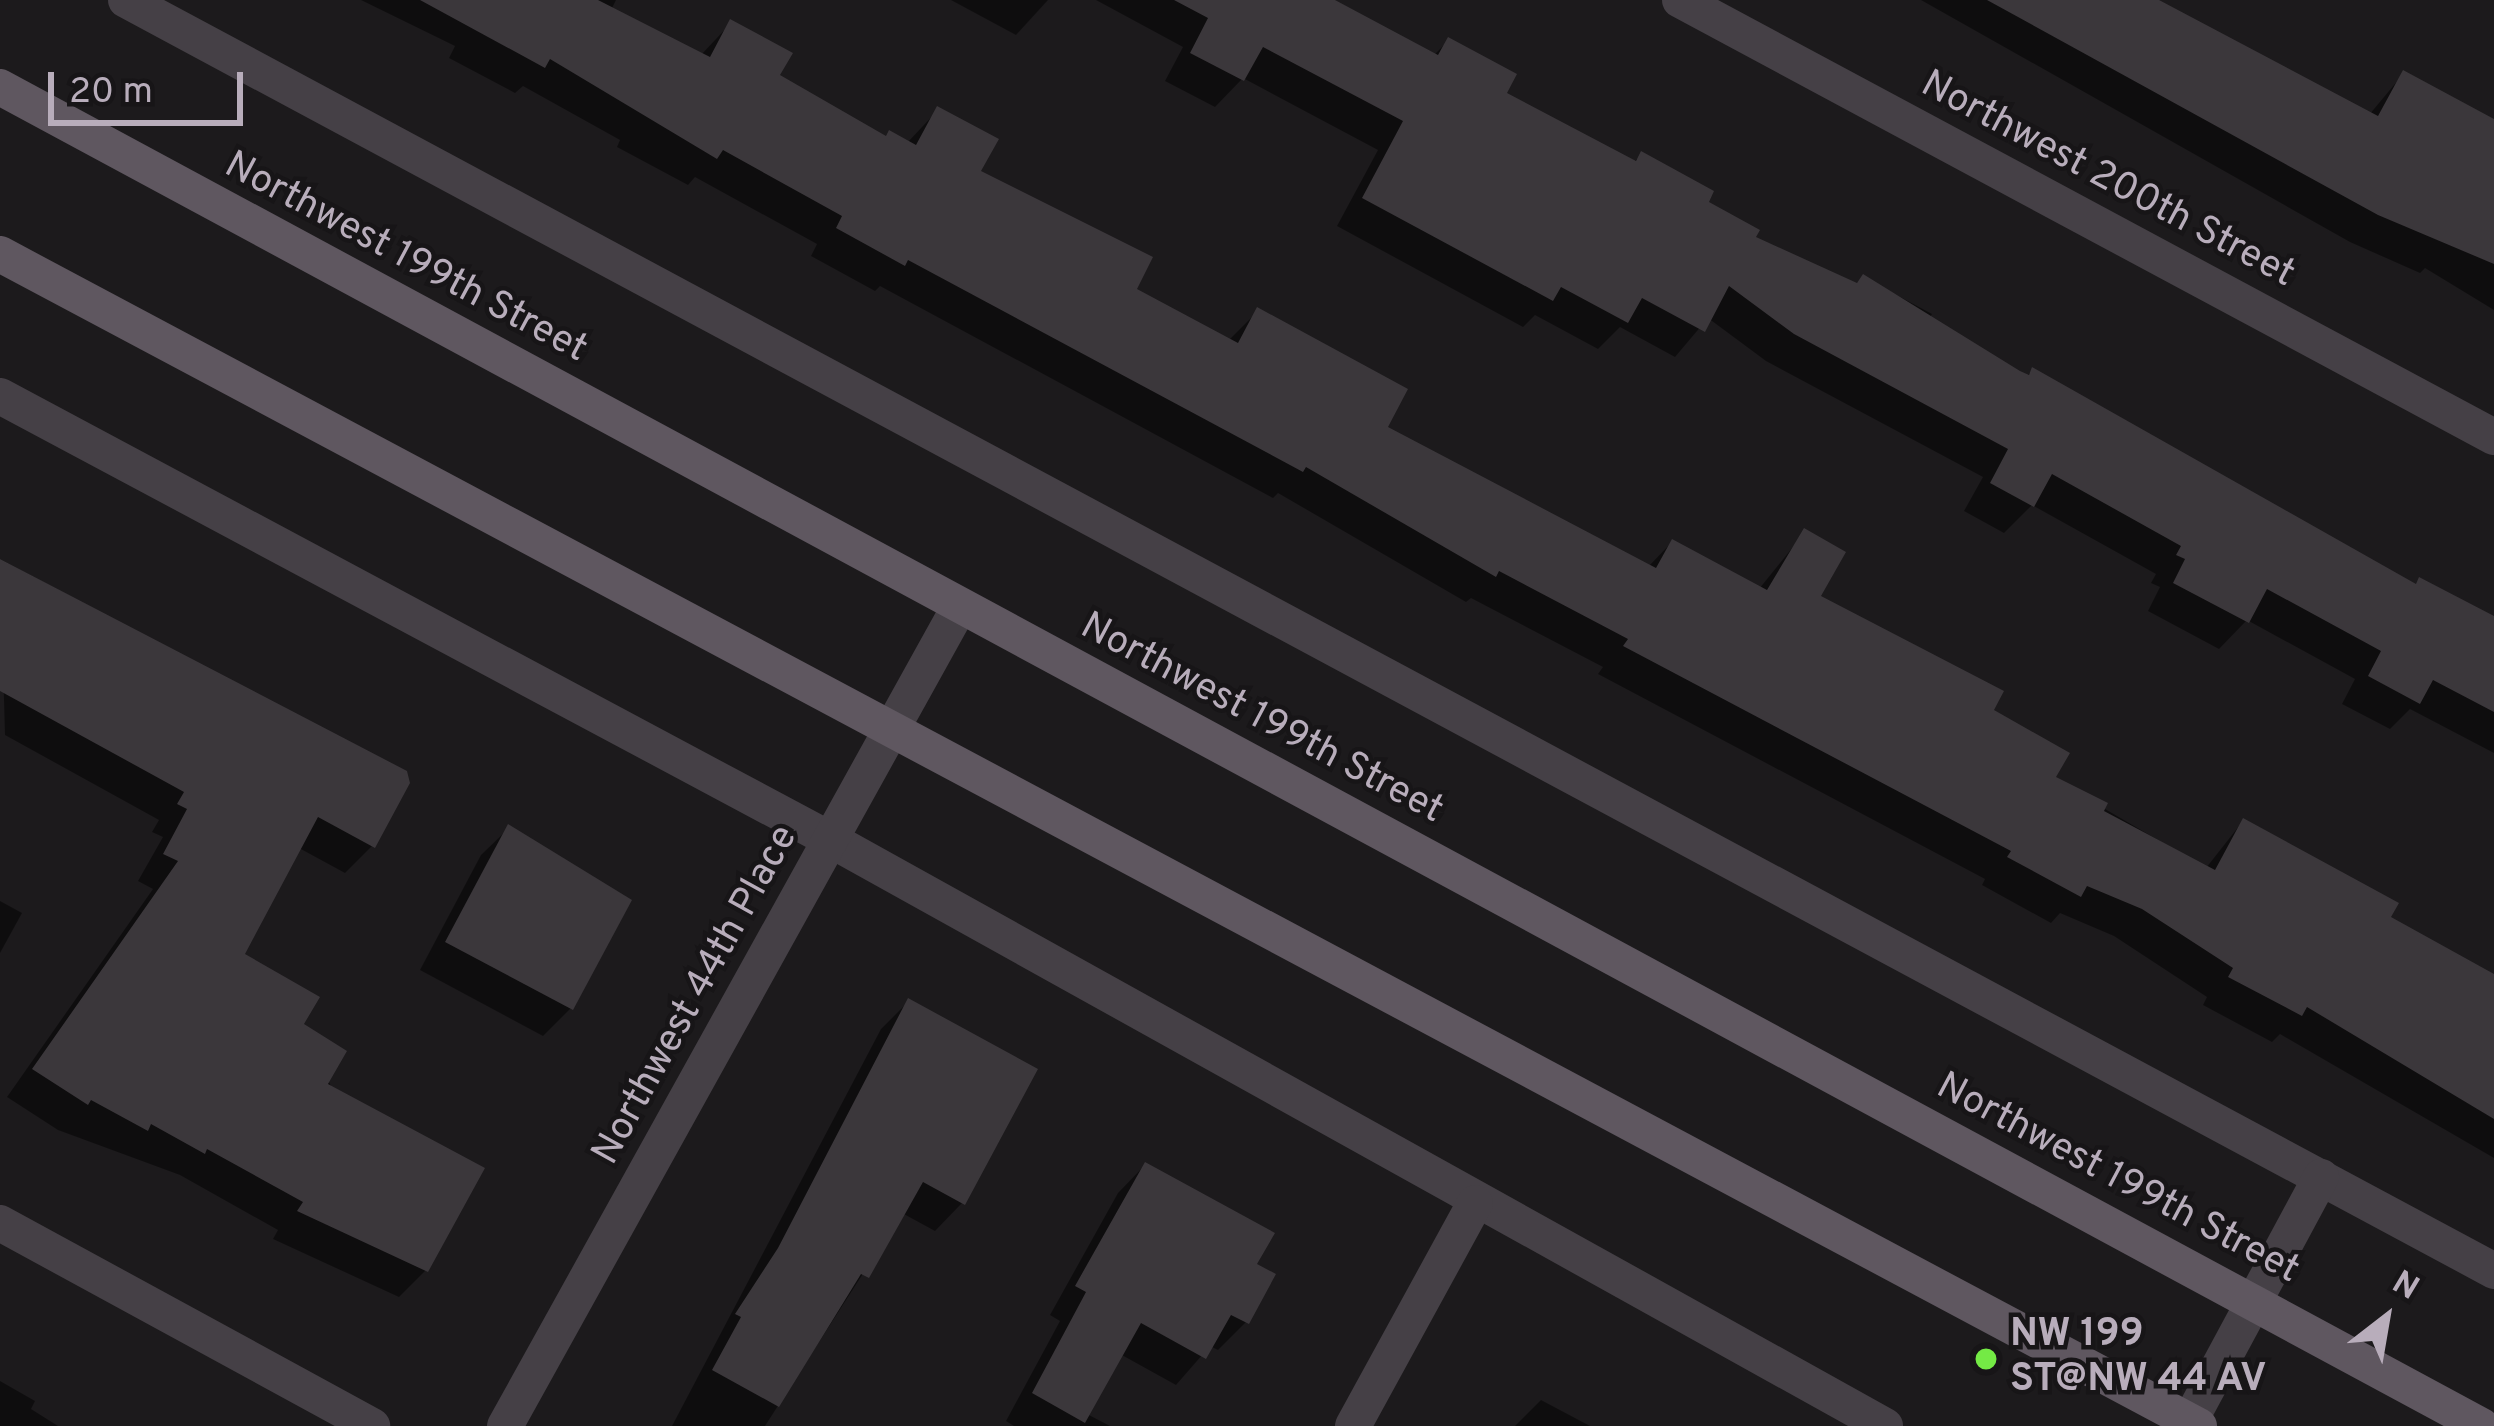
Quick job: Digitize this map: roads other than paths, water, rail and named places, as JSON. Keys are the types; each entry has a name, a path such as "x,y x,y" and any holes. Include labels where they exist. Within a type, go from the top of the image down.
{"main road":[{"name":"Northwest 199th Street","path":"0,88 2482,1426"},
{"path":"0,254 894,724 2192,1424"}],"street":[{"path":"126,0 2494,1270"},
{"name":"Northwest 200th Street","path":"1680,0 2494,437"},
{"path":"0,396 831,840 1475,1204 1886,1426"},
{"name":"Northwest 44th Place","path":"506,1426 960,606"},
{"path":"2192,1424 2321,1177"},
{"path":"1353,1426 1475,1204"},
{"path":"0,1223 372,1426"}],"place":[{"name":"NW 199 ST@NW 44 AV","path":"1986,1359"}]}
